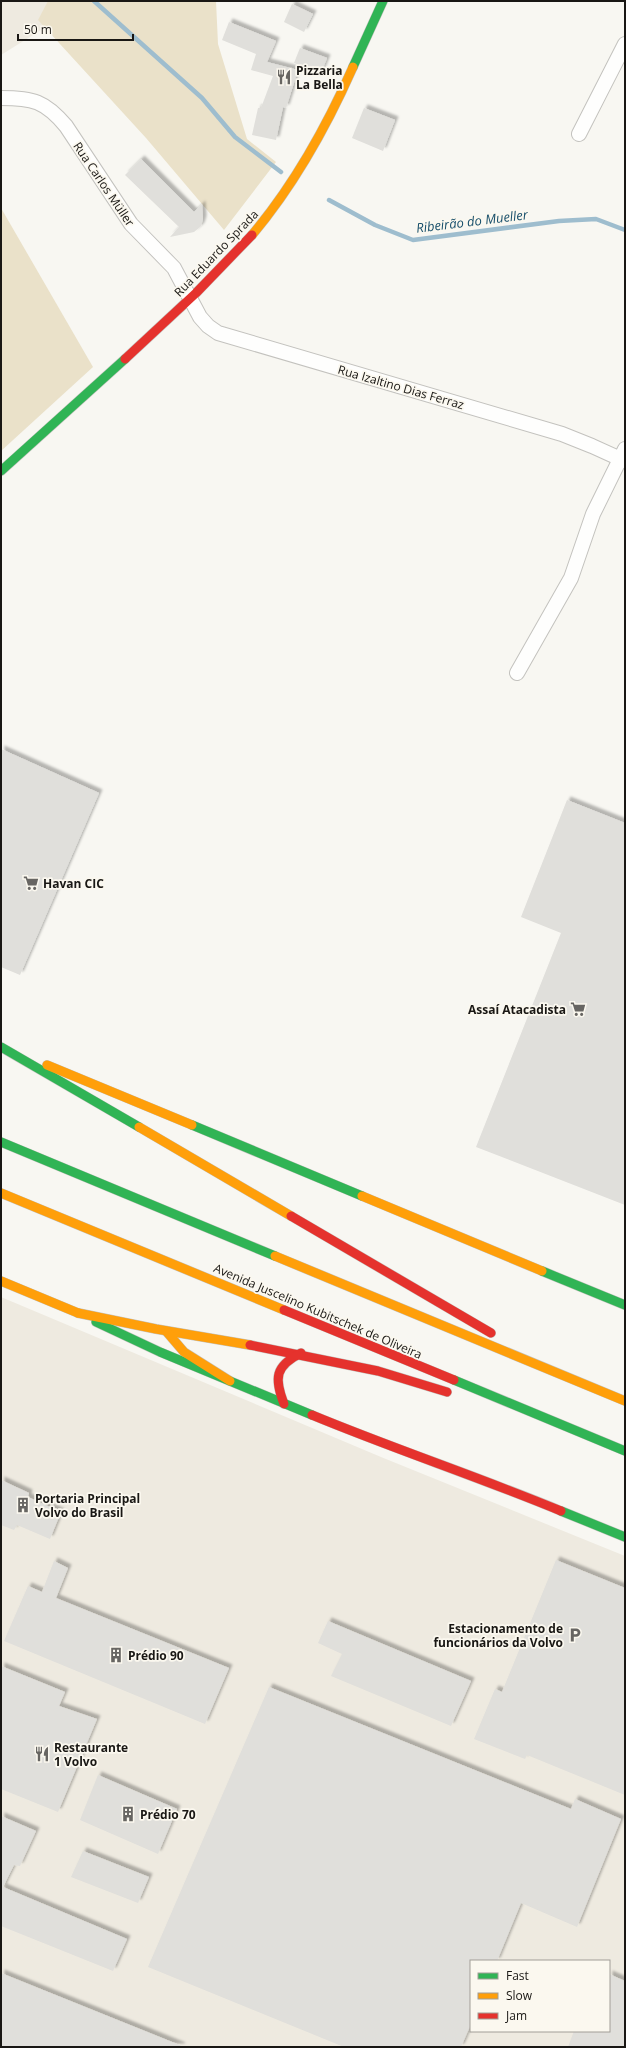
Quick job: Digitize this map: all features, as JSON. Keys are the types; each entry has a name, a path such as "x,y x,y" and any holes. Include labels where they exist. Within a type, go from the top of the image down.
{"main road":[{"name":"Rua Eduardo Sprada","path":"1,471 190,298 214,275 264,221 306,162 321,135 383,1"},
{"path":"1,1046 625,1305"},
{"path":"1,1046 563,1375"},
{"path":"1,1142 625,1401"},
{"name":"Avenida Juscelino Kubitschek de Oliveira","path":"1,1193 625,1452"},
{"path":"1,1281 78,1313 160,1352 374,1441 505,1488 625,1537"},
{"path":"78,1313 166,1331 301,1353 372,1369 457,1396"},
{"path":"166,1331 184,1352 230,1381"},
{"path":"284,1404 278,1391 277,1380 280,1367 288,1359 301,1353"},
{"path":"552,1431 625,1459"}],"street":[{"path":"579,134 625,44"},
{"name":"Rua Carlos Müller","path":"1,98 18,98 36,101 53,111 66,126 131,224 174,268 190,298"},
{"name":"Rua Izaltino Dias Ferraz","path":"190,298 208,326 218,333 562,434 624,456"},
{"path":"517,673 571,578 593,514 624,456"}],"shaded area":[{"path":"1,1 67,1 41,30 1,55"},
{"path":"48,1 216,1 218,44 247,139 276,162 224,230 146,138 38,20"},
{"path":"1,208 93,367 1,451"},
{"path":"1,1297 381,1457 625,1556 625,2047 1,2047"}],"building":[{"path":"292,4 313,14 304,32 284,22"},
{"path":"229,22 276,41 267,62 298,70 286,108 283,107 276,140 252,135 258,108 261,108 273,76 251,70 256,54 222,40"},
{"path":"300,48 327,58 321,73 294,63"},
{"path":"364,108 395,120 383,151 352,138"},
{"path":"141,159 194,212 202,204 203,219 201,226 194,232 170,237 179,227 125,175"},
{"name":"Havan CIC","path":"1,749 99,793 20,975 1,967"},
{"name":"Assaí Atacadista","path":"567,800 625,823 625,1205 476,1147 561,933 521,917"},
{"name":"Portaria Principal Volvo do Brasil","path":"1,1480 29,1493 28,1497 61,1512 50,1539 17,1525 14,1530 1,1525"},
{"path":"556,1560 625,1588 625,1795 527,1755 525,1759 474,1739 495,1689 502,1692"},
{"name":"Prédio 90","path":"54,1561 68,1568 56,1598 229,1668 205,1724 4,1641 28,1586 42,1592"},
{"path":"328,1621 471,1681 451,1726 331,1676 342,1654 318,1643"},
{"name":"Restaurante 1 Volvo","path":"1,1666 65,1692 59,1706 97,1719 58,1812 1,1789"},
{"path":"269,1687 571,1809 575,1799 621,1819 577,1927 521,1903 497,1960 470,1960 470,2026 461,2047 344,2047 148,1967"},
{"name":"Prédio 70","path":"98,1775 177,1809 158,1854 80,1820"},
{"path":"1,1816 36,1831 20,1866 14,1865 3,1887 127,1939 113,1971 1,1926"},
{"path":"83,1851 149,1877 138,1903 71,1877"},
{"path":"1,1973 182,2046 1,2047"},
{"path":"610,1974 625,1981 625,2047 568,2047 574,2032 610,2032"}],"waterway":[{"name":"Ribeirão do Mueller","path":"94,1 202,98 235,137 281,172"},
{"name":"Ribeirão do Mueller","path":"329,200 375,225 413,240 559,221 596,219 625,230"}],"traffic: fast":[{"path":"353,67 383,1"},
{"path":"1,471 125,359"},
{"path":"1,1047 139,1127"},
{"path":"192,1125 362,1196"},
{"path":"1,1142 275,1256"},
{"path":"542,1271 625,1305"},
{"path":"96,1322 160,1352 312,1415"},
{"path":"454,1380 625,1451"},
{"path":"561,1511 625,1537"}],"traffic: slow":[{"path":"252,235 268,216 296,176 321,134 353,67"},
{"path":"47,1065 192,1125"},
{"path":"139,1127 291,1216"},
{"path":"1,1193 284,1310"},
{"path":"362,1196 542,1271"},
{"path":"275,1256 625,1401"},
{"path":"1,1281 78,1313"},
{"path":"78,1313 156,1329 250,1345"},
{"path":"166,1331 184,1352 230,1381"}],"traffic: jam":[{"path":"125,359 196,293 252,235"},
{"path":"291,1216 491,1333"},
{"path":"284,1310 454,1380"},
{"path":"250,1345 378,1371 447,1392"},
{"path":"284,1404 279,1387 279,1374 286,1363 301,1353"},
{"path":"312,1415 561,1511"}],"place":[{"name":"Pizzaria La Bella","path":"284,77"},
{"name":"Havan CIC","path":"31,883"},
{"name":"Assaí Atacadista","path":"578,1009"},
{"name":"Portaria Principal Volvo do Brasil","path":"23,1505"},
{"name":"Estacionamento de funcionários da Volvo","path":"575,1635"},
{"name":"Prédio 90","path":"116,1655"},
{"name":"Restaurante 1 Volvo","path":"42,1754"},
{"name":"Prédio 70","path":"128,1814"}]}
